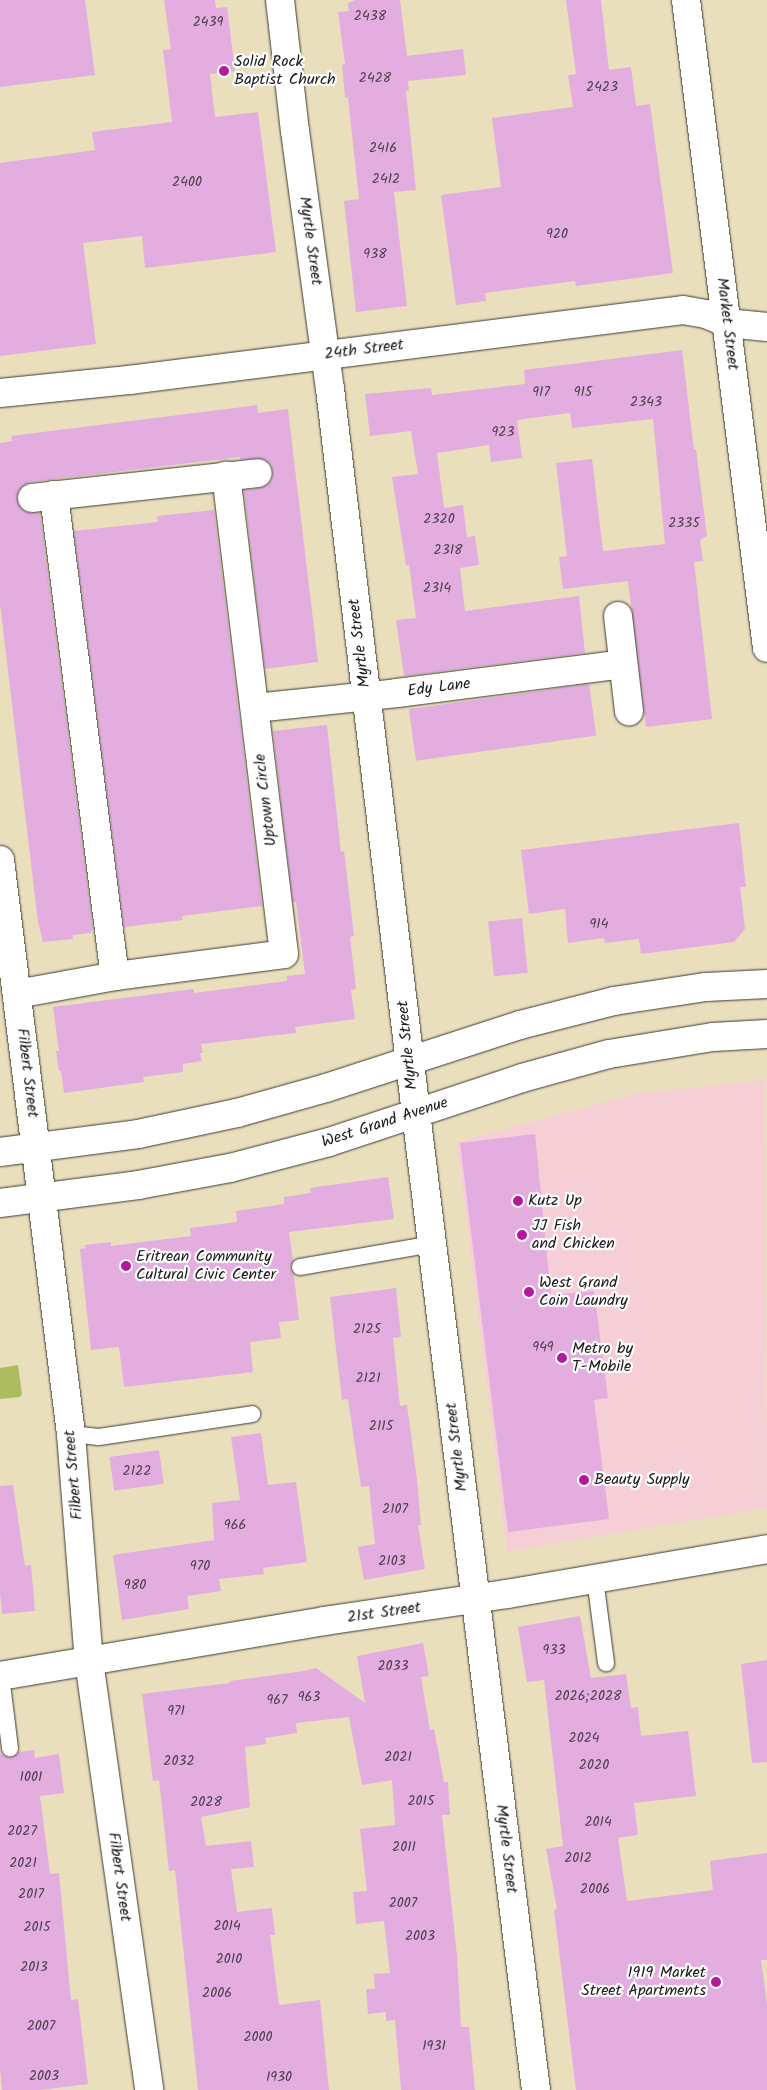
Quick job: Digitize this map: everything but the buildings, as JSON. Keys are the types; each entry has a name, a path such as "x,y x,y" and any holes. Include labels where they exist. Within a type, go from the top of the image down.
{"street":[{"name":"Myrtle Street","path":"280,0 367,696 416,1113 536,2090"},
{"name":"Market Street","path":"686,0 767,648"},
{"name":"24th Street","path":"0,392 129,380 683,310 706,314 727,323 767,328"},
{"path":"115,976 43,497 258,473"},
{"name":"Uptown Circle","path":"17,994 115,976 284,954 226,476"},
{"path":"618,616 629,711"},
{"name":"Edy Lane","path":"255,708 623,664"},
{"name":"Filbert Street","path":"0,860 71,1434 90,1660 149,2090"},
{"path":"0,1152 138,1134 237,1114 326,1088 520,1025 614,1001 706,987 767,984"},
{"name":"West Grand Avenue","path":"0,1203 138,1185 230,1168 329,1142 522,1078 609,1054 713,1037 767,1034"},
{"name":"21st Street","path":"0,1676 324,1621 476,1599 767,1549"}],"lane":[{"path":"300,1267 433,1244"},
{"path":"71,1434 99,1437 252,1414"},
{"path":"595,1579 606,1663"},
{"path":"0,1676 10,1748"}],"shaded area":[{"path":"765,1080 767,1508 507,1552 457,1142 639,1093"}],"green space":[{"path":"18,1365 22,1394 20,1397 0,1399 0,1368"}],"place":[{"name":"Solid Rock Baptist Church","path":"224,71"},
{"name":"Kutz Up","path":"518,1201"},
{"name":"JJ Fish and Chicken","path":"522,1235"},
{"name":"Eritrean Community Cultural Civic Center","path":"126,1266"},
{"name":"West Grand Coin Laundry","path":"529,1292"},
{"name":"Metro by T-Mobile","path":"562,1358"},
{"name":"Beauty Supply","path":"584,1480"},
{"name":"1919 Market Street Apartments","path":"716,1982"}]}
